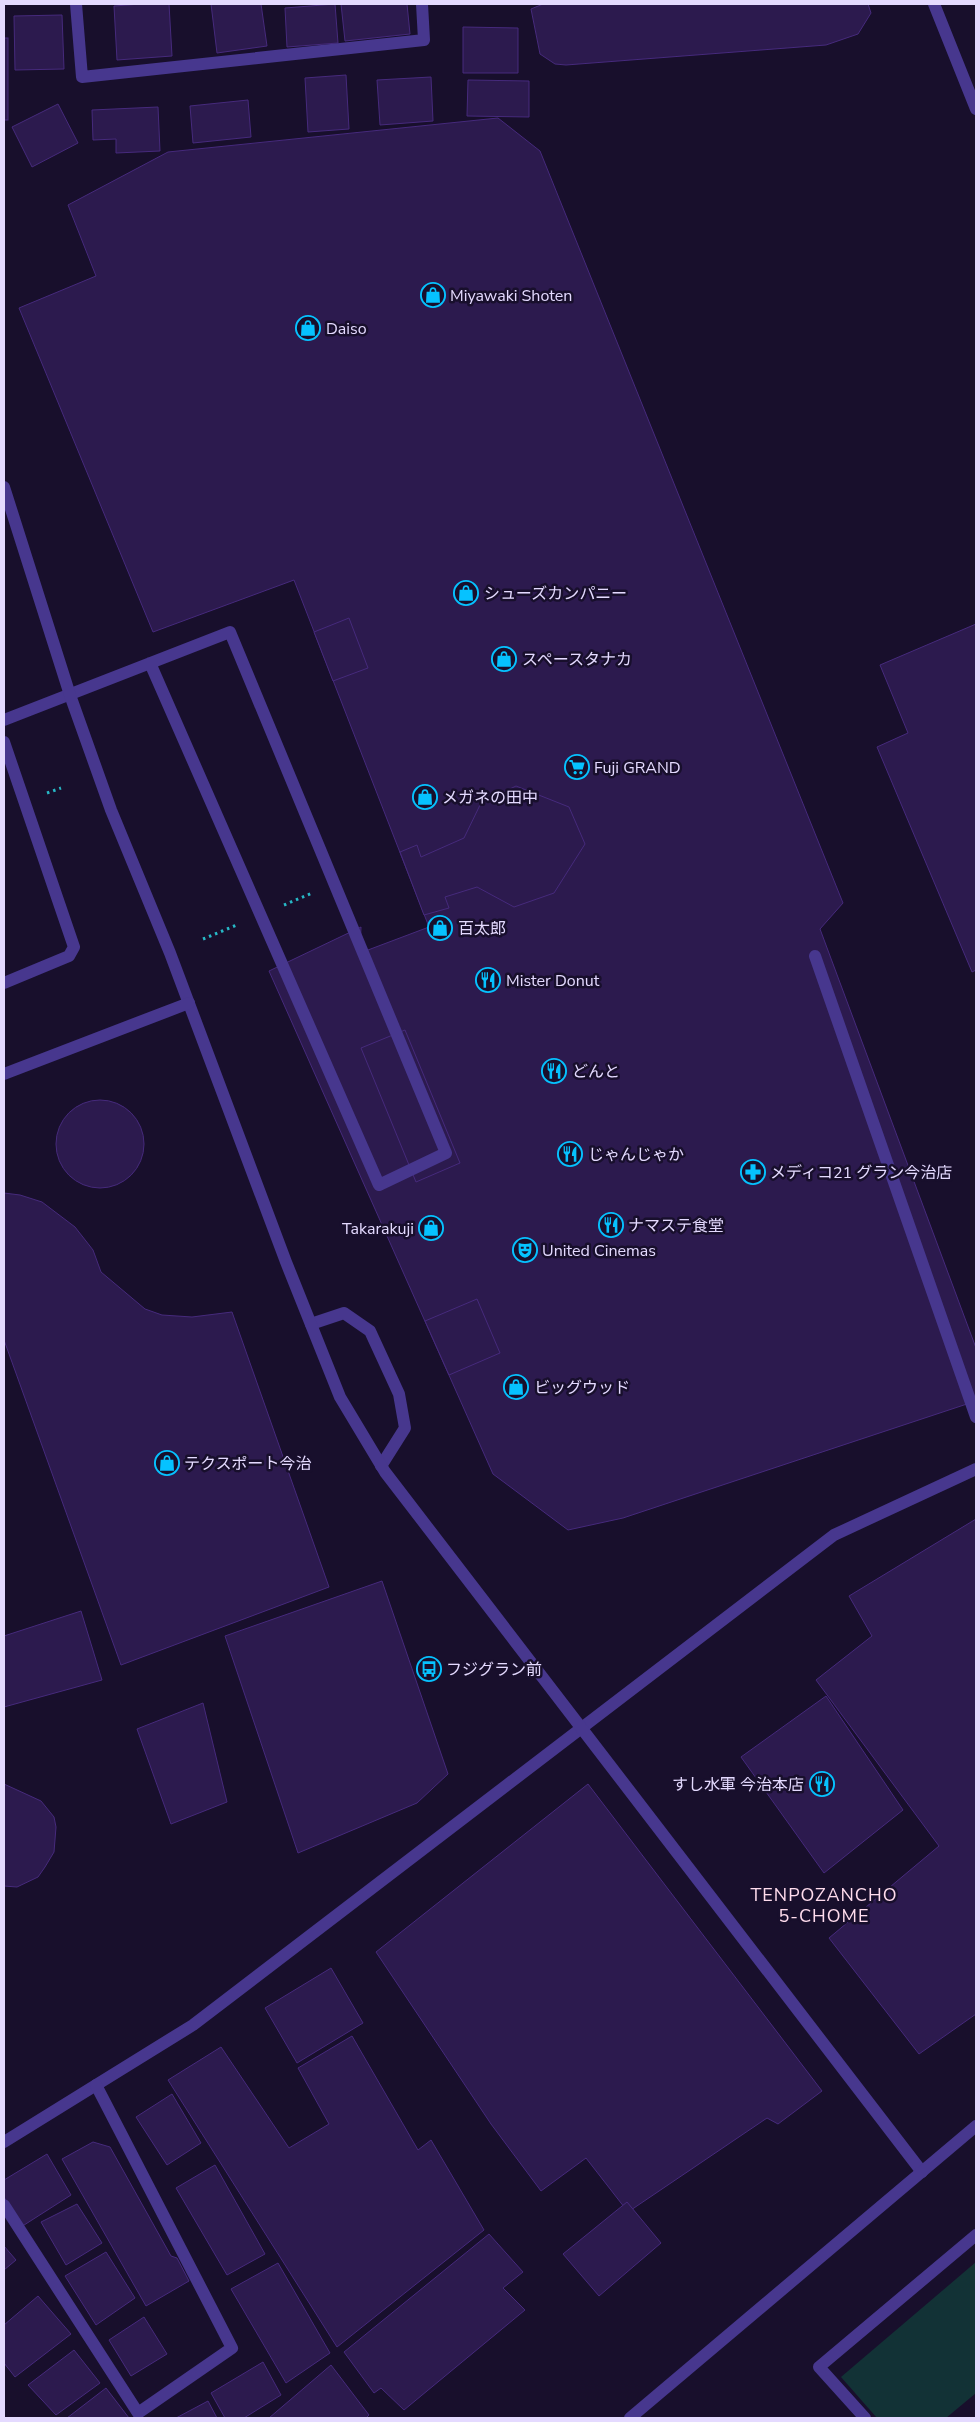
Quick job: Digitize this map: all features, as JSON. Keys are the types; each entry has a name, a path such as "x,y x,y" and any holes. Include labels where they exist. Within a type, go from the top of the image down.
{"street":[{"path":"76,4 82,77 424,40 422,4"},
{"path":"934,4 976,108"},
{"path":"4,487 70,695 111,810 188,1003 340,1397 381,1466 922,2172"},
{"path":"4,720 70,695 150,663 230,632 446,1153 380,1185 150,663"},
{"path":"4,742 74,948 69,956 4,982"},
{"path":"815,956 976,1417"},
{"path":"4,1074 188,1003"},
{"path":"311,1324 344,1313 370,1331 399,1394 404,1428 381,1466"},
{"path":"4,2142 192,2025 583,1729 834,1535 976,1469"},
{"path":"4,2205 138,2412 232,2348 96,2085"},
{"path":"630,2418 976,2126"},
{"path":"865,2418 819,2367 976,2235"}],"green space":[{"path":"976,2262 976,2393 946,2418 877,2418 841,2377"}],"building":[{"path":"169,4 172,56 117,60 114,6"},
{"path":"211,4 261,4 267,46 217,53"},
{"path":"335,4 338,43 287,47 285,8"},
{"path":"341,4 407,4 410,34 345,41"},
{"path":"543,4 868,4 871,13 858,34 826,45 566,65 555,64 540,54 531,9"},
{"path":"62,15 64,69 15,70 14,16"},
{"path":"463,27 518,28 518,73 463,73"},
{"path":"4,38 8,38 8,120 4,120"},
{"path":"346,75 349,129 308,132 305,78"},
{"path":"431,77 433,121 380,125 377,80"},
{"path":"468,80 529,81 529,117 467,116"},
{"path":"248,100 251,137 193,143 190,106"},
{"path":"58,104 78,143 32,167 12,127"},
{"path":"158,107 160,151 116,153 116,139 93,140 92,110"},
{"name":"Fuji GRAND","path":"498,118 540,151 843,903 820,929 976,1348 976,1401 623,1518 568,1530 493,1474 269,971 361,927 360,953 429,927 294,580 153,632 19,308 96,276 68,205 168,152"},
{"path":"349,618 368,668 333,681 314,632"},
{"path":"976,624 976,970 972,972 877,747 908,733 880,665"},
{"path":"516,786 569,807 585,844 554,893 514,907 477,887 445,897 449,908 424,915 400,852 417,845 421,857 464,838 481,803"},
{"path":"405,1030 460,1163 416,1182 361,1048"},
{"path":"100,1100 117,1103 125,1107 137,1119 141,1127 144,1144 141,1161 137,1169 125,1181 117,1185 100,1188 83,1185 75,1181 63,1169 59,1161 56,1144 59,1127 63,1119 75,1107 83,1103"},
{"name":"テクスポート今治","path":"4,1193 20,1195 42,1202 75,1227 93,1250 101,1272 145,1309 162,1315 192,1317 232,1312 329,1587 121,1665 4,1340"},
{"path":"477,1299 500,1353 449,1375 425,1321"},
{"path":"976,1519 976,2014 919,2054 829,1938 939,1846 816,1680 872,1636 849,1596"},
{"path":"382,1581 448,1774 417,1803 298,1853 225,1636"},
{"path":"81,1611 102,1680 4,1707 4,1636"},
{"name":"すし水軍 今治本店","path":"826,1696 903,1810 824,1873 741,1757"},
{"path":"203,1703 227,1802 171,1824 137,1729"},
{"path":"4,1784 41,1801 54,1817 56,1827 54,1852 45,1867 38,1877 17,1887 4,1886"},
{"path":"588,1784 822,2091 778,2124 767,2118 628,2212 586,2158 541,2191 491,2124 376,1952"},
{"path":"331,1968 363,2023 297,2063 265,2008"},
{"path":"352,2036 418,2150 431,2140 484,2230 337,2347 168,2080 221,2047 289,2148 329,2124 298,2068"},
{"path":"172,2094 201,2143 167,2165 136,2117"},
{"path":"93,2142 110,2147 171,2256 177,2258 189,2281 146,2306 62,2159"},
{"path":"47,2154 71,2195 21,2227 4,2197 4,2180"},
{"path":"215,2165 265,2254 227,2275 176,2188"},
{"path":"627,2202 661,2243 599,2296 563,2254"},
{"path":"77,2204 102,2243 66,2265 41,2222"},
{"path":"489,2234 523,2272 503,2288 525,2310 404,2410 381,2388 374,2393 344,2352"},
{"path":"4,2246 16,2260 4,2270"},
{"path":"106,2252 135,2298 96,2325 65,2276"},
{"path":"278,2263 330,2353 286,2383 231,2289"},
{"path":"38,2296 71,2334 15,2377 4,2363 4,2325"},
{"path":"144,2317 167,2354 131,2376 109,2340"},
{"path":"74,2350 100,2383 56,2415 28,2385"},
{"path":"263,2362 281,2395 244,2418 225,2418 211,2393"},
{"path":"331,2365 369,2415 366,2418 269,2418"},
{"path":"106,2388 129,2418 67,2418"},
{"path":"208,2401 217,2418 176,2418"}],"place":[{"name":"Miyawaki Shoten","path":"433,295"},
{"name":"Daiso","path":"308,328"},
{"name":"シューズカンパニー","path":"466,593"},
{"name":"スペースタナカ","path":"504,659"},
{"name":"Fuji GRAND","path":"577,767"},
{"name":"メガネの田中","path":"425,797"},
{"name":"百太郎","path":"440,928"},
{"name":"Mister Donut","path":"488,980"},
{"name":"どんと","path":"554,1071"},
{"name":"じゃんじゃか","path":"570,1154"},
{"name":"メディコ21 グラン今治店","path":"753,1172"},
{"name":"ナマステ食堂","path":"611,1225"},
{"name":"Takarakuji","path":"431,1228"},
{"name":"United Cinemas","path":"525,1250"},
{"name":"ビッグウッド","path":"516,1387"},
{"name":"テクスポート今治","path":"167,1463"},
{"name":"フジグラン前","path":"429,1669"},
{"name":"すし水軍 今治本店","path":"822,1784"}],"district":[{"name":"TENPOZANCHO 5-CHOME","path":"824,1905"}]}
